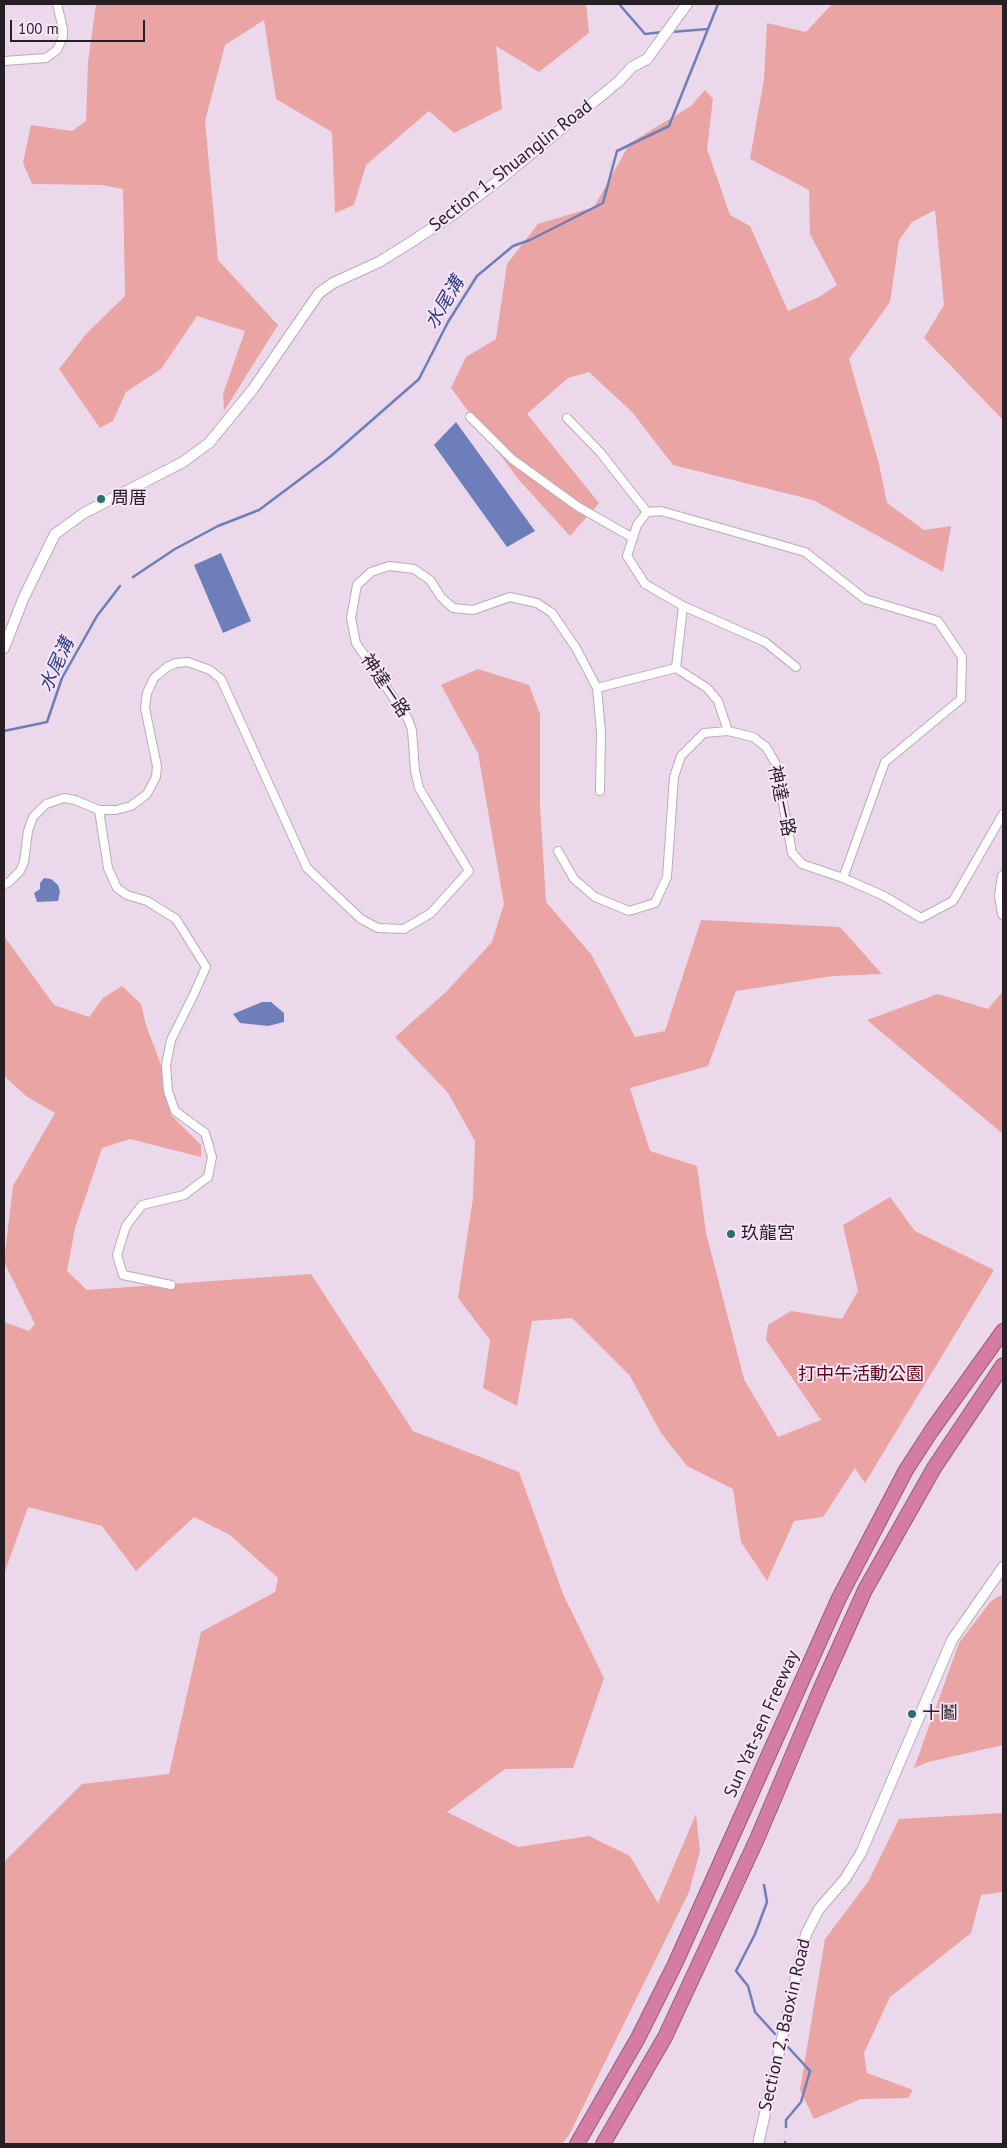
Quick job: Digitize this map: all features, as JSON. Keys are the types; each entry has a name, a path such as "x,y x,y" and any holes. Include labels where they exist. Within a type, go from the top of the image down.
{"highway":[{"name":"Sun Yat-sen Freeway","path":"577,2144 638,2038 675,1964 843,1590 906,1470 937,1422 1003,1331"},
{"path":"603,2144 665,2037 757,1839 865,1590 934,1468 1003,1365"}],"street":[{"path":"4,62 46,58 58,50 63,37 63,29 57,4"},
{"name":"Section 1, Shuanglin Road","path":"4,648 24,597 55,534 84,513 183,462 209,443 253,388 319,293 333,282 379,262 454,214 536,150 619,81 632,67 647,59 686,5"},
{"path":"470,417 512,460 577,506 633,538"},
{"path":"568,418 600,452 647,512"},
{"path":"796,667 765,642 683,606 645,584 627,556 636,525 647,512 661,511 805,552 865,599 938,621 962,657 961,699 885,762 843,878"},
{"name":"神達一路","path":"4,884 8,883 20,872 24,862 28,831 32,818 46,804 64,798 99,810 116,810 131,806 147,794 156,777 157,766 145,708 147,693 154,678 176,662 199,664 210,670 220,679 307,868 362,919 378,928 404,929 431,913 469,871 419,788 415,771 412,730 408,719 356,643 351,618 357,585 371,572 389,566 414,568 430,580 441,597 453,608 473,610 510,597 537,603 552,613 576,648 597,688"},
{"path":"676,668 683,606"},
{"path":"600,791 601,732 597,688 676,668 707,688 718,701 728,731"},
{"name":"神達一路","path":"558,851 574,879 595,897 629,911 655,903 667,877 674,777 681,756 704,733 728,731 753,737 766,747 776,764 792,853 802,864 843,878 884,896 920,918 953,901 1003,814"},
{"path":"99,810 108,868 117,888 127,895 147,901 176,919 206,967 171,1040 166,1065 168,1091 175,1111 205,1133 212,1156 208,1178 184,1195 142,1205 126,1226 117,1255 123,1274 170,1285"},
{"path":"1003,876 1000,896 1003,914"},
{"name":"Section 2, Baoxin Road","path":"758,2144 806,1934 819,1909 844,1879 861,1853 952,1640 1003,1568"}],"green space":[{"path":"96,4 586,4 589,33 539,72 496,46 502,109 454,133 429,111 366,165 354,205 335,213 332,132 276,99 264,20 225,45 205,121 218,260 278,325 224,411 223,394 245,331 197,316 161,369 126,392 113,421 100,428 59,369 86,334 125,296 123,189 101,185 32,184 23,163 31,125 72,131 86,121 88,62"},
{"path":"832,4 1003,4 1003,420 924,338 944,305 935,210 912,222 899,240 890,302 849,359 879,464 887,503 924,530 951,526 943,572 813,500 673,465 632,412 589,372 568,378 527,414 599,503 570,536 519,480 451,388 466,357 496,339 507,264 538,224 594,207 630,143 691,106 705,90 713,99 707,149 730,215 750,226 788,311 819,297 837,285 810,234 809,190 750,159 764,79 767,23 806,32"},
{"name":"打中午活動公園","path":"478,669 529,685 540,714 540,805 546,902 591,954 635,1037 665,1031 701,920 840,927 882,974 833,976 736,991 708,1066 630,1088 650,1151 697,1166 706,1233 744,1379 778,1437 821,1420 766,1340 768,1325 791,1311 842,1319 858,1291 843,1225 890,1197 915,1231 994,1270 865,1483 855,1468 823,1517 794,1521 767,1581 741,1542 733,1489 687,1466 661,1433 630,1376 572,1318 532,1321 517,1406 483,1388 490,1340 458,1298 473,1198 475,1141 448,1093 395,1037 446,992 492,942 504,904 478,753 441,685"},
{"path":"4,936 54,1005 89,1017 103,998 122,986 141,1004 146,1025 165,1076 171,1115 201,1145 201,1157 130,1139 102,1148 75,1228 67,1271 87,1290 311,1274 413,1431 519,1472 563,1594 604,1678 573,1768 505,1769 447,1812 518,1847 589,1836 630,1856 658,1903 696,1814 700,1851 689,1892 569,2135 562,2144 4,2144 4,1862 82,1784 169,1774 201,1632 275,1592 278,1578 230,1535 194,1517 136,1571 102,1526 28,1507 4,1574 4,1322 29,1331 35,1324 4,1262 13,1186 55,1113 26,1096 4,1076"},
{"path":"1003,991 1003,1134 867,1020 938,994 988,1009"},
{"path":"1003,1594 1003,1745 928,1762 914,1768 959,1643 991,1601"},
{"path":"1003,1813 1003,1892 981,1895 971,1933 890,1997 864,2053 867,2073 913,2090 908,2098 861,2099 814,2119 800,2090 825,1939 868,1882 899,1819"}],"water":[{"path":"456,422 535,531 507,547 434,445"},
{"path":"221,553 251,621 223,633 194,565"},
{"path":"44,878 51,879 58,885 60,891 58,901 37,902 34,893 40,889 40,883"},
{"path":"262,1002 271,1002 284,1013 284,1022 268,1026 240,1023 233,1014"}],"waterway":[{"path":"619,4 645,34 663,32"},
{"name":"水尾溝","path":"133,577 175,549 218,526 259,510 331,456 419,379 448,322 477,276 513,246 530,240 603,203 617,151 669,126 718,4"},
{"path":"671,32 708,29"},
{"name":"水尾溝","path":"4,731 47,722 62,678 97,616 120,586"},
{"path":"764,1885 767,1902 755,1934 736,1971 748,1986 755,2012 775,2034"},
{"path":"786,2127 786,2120 801,2102 810,2071 788,2047"}],"place":[{"name":"周厝","path":"101,499"},
{"name":"玖龍宮","path":"731,1234"},
{"name":"十鬮","path":"912,1714"}]}
